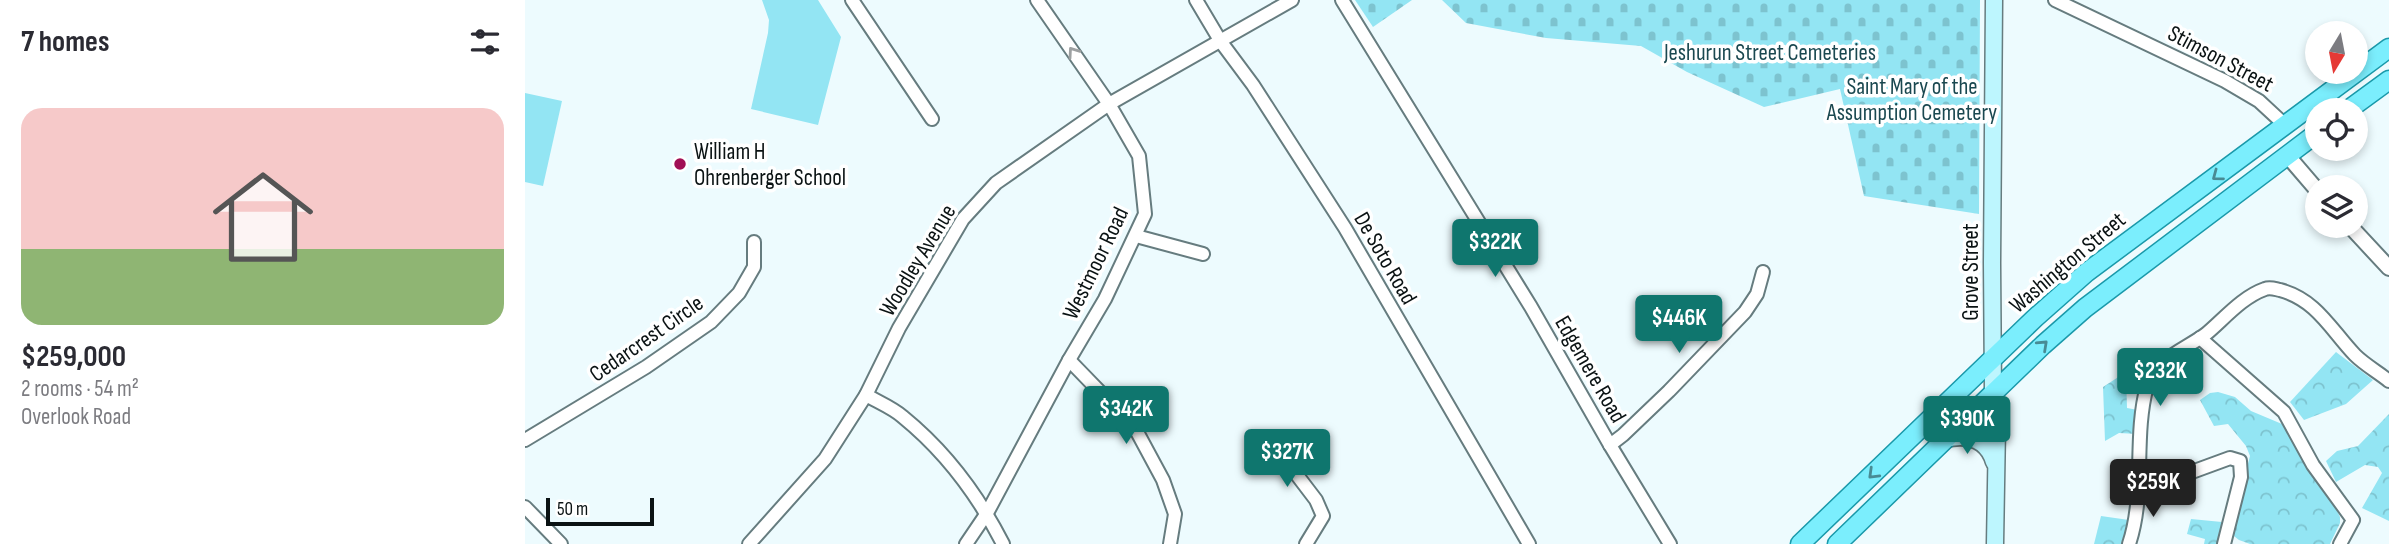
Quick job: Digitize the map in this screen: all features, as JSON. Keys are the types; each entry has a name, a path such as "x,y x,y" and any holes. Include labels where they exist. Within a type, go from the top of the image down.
{"main road":[{"name":"Grove Street","path":"1994,0 1993,392 1997,427 1995,544"},
{"name":"Washington Street","path":"1800,544 2035,318 2087,272 2389,48"},
{"path":"2364,98 2389,80"},
{"path":"2278,130 2294,150"},
{"name":"Washington Street","path":"1837,544 2043,345 2106,291 2305,142"},
{"path":"1945,439 1968,437 1981,441 1990,451 1995,464"}],"street":[{"path":"852,0 932,119"},
{"name":"Westmoor Road","path":"966,544 987,513 1105,299 1145,214 1139,156 1109,104 1037,0"},
{"name":"De Soto Road","path":"1196,0 1345,228 1529,544"},
{"name":"Woodley Avenue","path":"749,544 825,459 866,395 899,328 963,219 996,183 1109,104 1292,0"},
{"name":"Edgemere Road","path":"1342,0 1531,307 1670,544"},
{"name":"Stimson Street","path":"2055,0 2225,81 2259,101 2278,130"},
{"path":"2294,150 2308,175"},
{"path":"1136,236 1203,254"},
{"path":"2361,238 2389,268"},
{"name":"Cedarcrest Circle","path":"525,440 646,367 711,322 739,293 754,267 754,242"},
{"path":"1610,445 1669,391 1745,312 1759,289 1763,272"},
{"path":"2129,544 2138,512 2140,436 2148,384 2156,370 2168,359 2200,338 2248,298 2271,288 2287,292 2320,312 2357,357 2389,381"},
{"path":"2200,338 2284,412 2313,465 2353,520 2340,544"},
{"path":"1069,360 1135,428 1163,480 1175,514 1170,544"},
{"path":"866,395 902,415 947,458 987,513 1003,544"},
{"path":"1268,437 1316,500 1323,516 1306,544"},
{"path":"2139,486 2159,484 2230,458 2240,461 2241,477 2224,544"},
{"path":"525,507 561,544"}],"green space":[{"path":"762,0 818,0 841,37 818,125 751,109 768,33 769,20"},
{"path":"1355,0 1412,0 1373,27"},
{"path":"1442,0 1980,0 1979,214 1864,196 1840,89 1764,107 1687,72 1641,46 1546,38 1466,23"},
{"path":"525,93 562,101 543,186 525,182"},
{"path":"2336,352 2373,380 2346,404 2304,420 2290,402"},
{"path":"2126,372 2127,408 2138,410 2137,434 2119,433 2105,441 2103,387"},
{"path":"2218,392 2235,397 2251,411 2282,424 2340,517 2330,544 2250,544 2230,533 2250,456 2246,446 2228,424 2214,426 2200,400 2210,393"},
{"path":"2389,414 2389,521 2362,508 2382,473 2378,467 2365,465 2336,482 2326,461 2337,451 2358,446"},
{"path":"2101,516 2129,520 2121,544 2094,544"},
{"path":"2191,519 2222,522 2217,544 2204,544 2205,539 2187,534"}],"place":[{"name":"William H Ohrenberger School","path":"680,164"}],"park label":[{"name":"Jeshurun Street Cemeteries","path":"1770,52"},
{"name":"Saint Mary of the Assumption Cemetery","path":"1912,99"}]}
